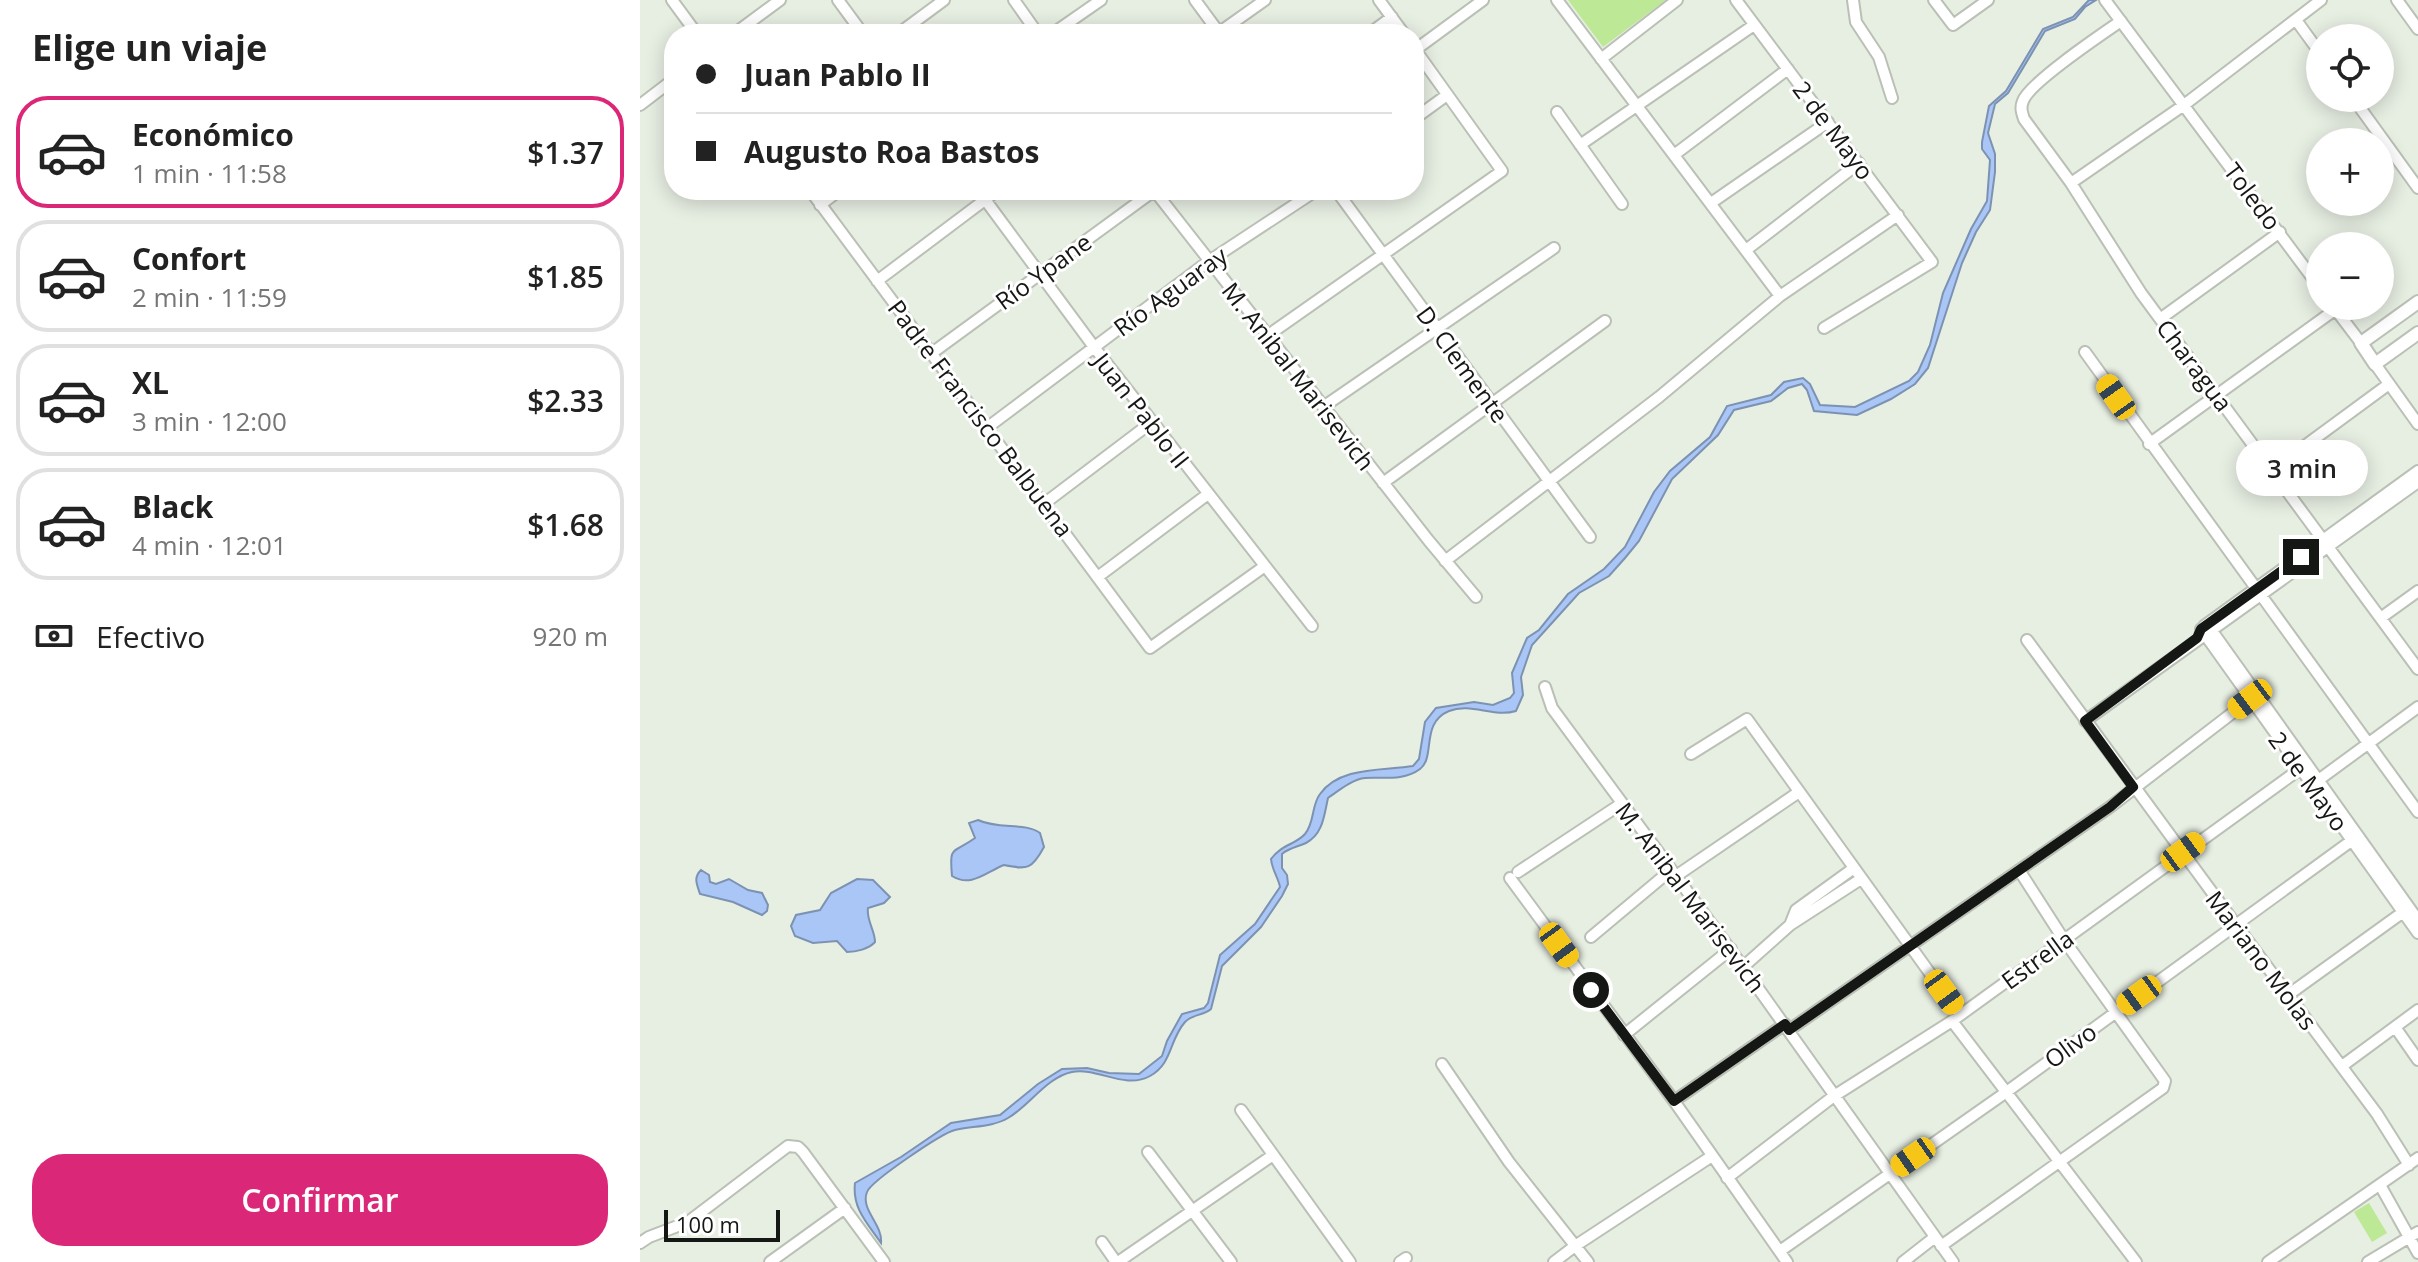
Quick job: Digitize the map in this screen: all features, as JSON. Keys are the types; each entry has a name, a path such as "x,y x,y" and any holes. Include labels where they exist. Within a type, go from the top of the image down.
{"main road":[{"path":"2418,302 2361,343 2375,364 2418,333"}],"street":[{"path":"672,0 690,24"},
{"path":"748,24 780,0"},
{"path":"838,0 856,24"},
{"path":"912,24 944,0"},
{"path":"1014,0 1031,24"},
{"path":"1066,24 1101,0"},
{"path":"1195,0 1212,24"},
{"path":"1233,24 1265,0"},
{"path":"1379,0 1397,24"},
{"path":"1424,43 1483,0"},
{"path":"1557,0 1780,296"},
{"path":"1601,59 1677,0"},
{"name":"2 de Mayo","path":"1736,0 1932,262 1824,328"},
{"path":"1853,0 1856,22 1879,57 1892,98"},
{"path":"1934,0 1953,25 1988,0"},
{"path":"2069,180 2071,183 2184,105 2321,0"},
{"path":"2397,0 2418,29"},
{"name":"Toledo","path":"2108,4 2306,268"},
{"path":"1383,24 1392,17"},
{"path":"2296,20 2306,34"},
{"name":"Charagua","path":"2121,21 2063,62 2023,97 2021,109 2024,119 2069,180 2141,293 2418,669"},
{"path":"1580,145 1754,25"},
{"path":"1267,336 1502,171 1424,62"},
{"path":"1674,155 1788,69"},
{"path":"640,105 664,87"},
{"path":"1424,112 1447,95"},
{"path":"1557,112 1622,204"},
{"path":"2363,112 2418,188"},
{"path":"1711,203 1828,122"},
{"path":"1746,250 1859,163"},
{"name":"Padre Francisco Balbuena","path":"817,200 1150,648 1265,566"},
{"path":"820,205 827,200"},
{"path":"877,281 985,200"},
{"name":"Juan Pablo II","path":"985,200 1094,347 1312,626"},
{"name":"Río Ypane","path":"932,353 1140,200"},
{"name":"M. Anibal Marisevich","path":"1162,200 1476,597"},
{"name":"Río Aguaray","path":"988,427 1209,261 1302,200"},
{"name":"D. Clemente","path":"1343,200 1590,537"},
{"path":"1445,561 1659,397 1780,296 1898,215"},
{"path":"2160,319 2280,232"},
{"path":"1323,407 1554,248"},
{"path":"2149,444 2318,320"},
{"path":"2343,320 2361,343"},
{"path":"1383,483 1605,321"},
{"path":"2085,352 2418,812"},
{"path":"2375,364 2418,424"},
{"path":"2272,470 2389,384"},
{"path":"1045,503 1152,422"},
{"path":"2326,544 2418,471"},
{"path":"2085,721 2326,544 2418,482"},
{"path":"1099,576 1208,494"},
{"path":"2382,617 2418,591"},
{"name":"2 de Mayo","path":"2204,632 2254,696 2355,838 2406,910 2418,933"},
{"name":"Mariano Molas","path":"2027,640 2413,1162"},
{"name":"M. Anibal Marisevich","path":"1545,687 1552,708 1731,949 1953,1262"},
{"path":"1674,1101 1911,947 2110,807 2254,696"},
{"path":"2315,783 2418,707"},
{"path":"1691,754 1747,719 1911,947 2005,1093 2136,1262"},
{"name":"Estrella","path":"1727,1178 1834,1096 1956,1018 2303,766"},
{"path":"1591,937 1673,873 1799,792"},
{"path":"1621,804 1514,875 1787,1262"},
{"name":"Olivo","path":"1780,1251 2005,1093 2355,838"},
{"path":"1790,925 1796,910 1854,868"},
{"path":"1903,1262 2059,1164 2163,1088 2165,1081 2162,1074 2114,1013 2019,870"},
{"path":"1743,967 1790,925 1861,879"},
{"path":"2288,995 2406,910"},
{"name":"2 de Mayo","path":"2406,910 2418,920"},
{"path":"1624,1035 1731,949"},
{"path":"2342,1066 2418,1010"},
{"path":"2395,1027 2418,1060"},
{"path":"1442,1064 1509,1162 1588,1262"},
{"path":"1241,1110 1350,1262"},
{"path":"640,1243 688,1222 788,1146 798,1147 803,1152 883,1260"},
{"path":"1148,1152 1231,1262"},
{"path":"1102,1242 1117,1262 1273,1155"},
{"path":"1554,1262 1712,1156"},
{"path":"2268,1262 2413,1162"},
{"path":"2380,1185 2414,1235 2418,1253"},
{"path":"770,1262 845,1208"},
{"path":"2368,1262 2414,1235"}],"green space":[{"path":"1568,0 1666,0 1603,47"},
{"path":"2369,1203 2387,1233 2372,1242 2354,1212"}],"water":[{"path":"2089,0 2096,0 2075,19 2045,31 2008,93 1995,104 1988,133 1995,154 1990,210 1962,263 1928,368 1915,384 1857,415 1814,411 1802,384 1788,388 1771,401 1734,410 1718,435 1672,479 1639,541 1625,558 1609,576 1579,593 1532,645 1521,677 1523,695 1516,711 1499,713 1466,708 1449,711 1434,723 1425,764 1420,769 1400,777 1360,779 1328,798 1316,835 1282,854 1282,868 1288,884 1282,896 1261,927 1222,966 1211,1009 1185,1022 1157,1071 1131,1081 1091,1072 1072,1072 1054,1080 1002,1121 955,1130 936,1139 893,1168 867,1192 867,1205 879,1230 881,1243 858,1208 855,1183 951,1123 1000,1115 1062,1069 1087,1068 1109,1073 1139,1074 1162,1056 1182,1014 1204,1008 1208,1003 1220,955 1255,924 1280,887 1271,859 1305,834 1320,794 1329,785 1350,774 1413,766 1419,759 1425,722 1436,708 1474,702 1493,705 1510,698 1514,693 1512,673 1527,638 1539,630 1568,594 1604,569 1625,547 1654,492 1670,471 1710,437 1727,406 1771,395 1784,382 1803,378 1810,384 1820,405 1855,407 1909,381 1918,372 1930,345 1943,293 1987,201 1990,160 1982,149 1982,142 1989,106 2006,91 2043,29 2073,17"},
{"path":"978,820 1034,830 1040,833 1044,847 1028,866 1004,865 972,880 959,879 952,876 952,854 975,838 969,823"},
{"path":"701,870 709,875 710,882 716,884 729,879 748,890 762,893 768,905 767,911 762,915 733,902 700,894 696,878"},
{"path":"857,879 873,880 890,897 884,903 868,908 875,942 862,950 847,952 837,941 813,943 795,936 791,926 796,915 820,910 831,893"}],"route":[{"path":"1591,990 1674,1101 1785,1024 1789,1030 2110,807 2133,787 2085,721 2197,638 2201,629 2301,557"}]}
